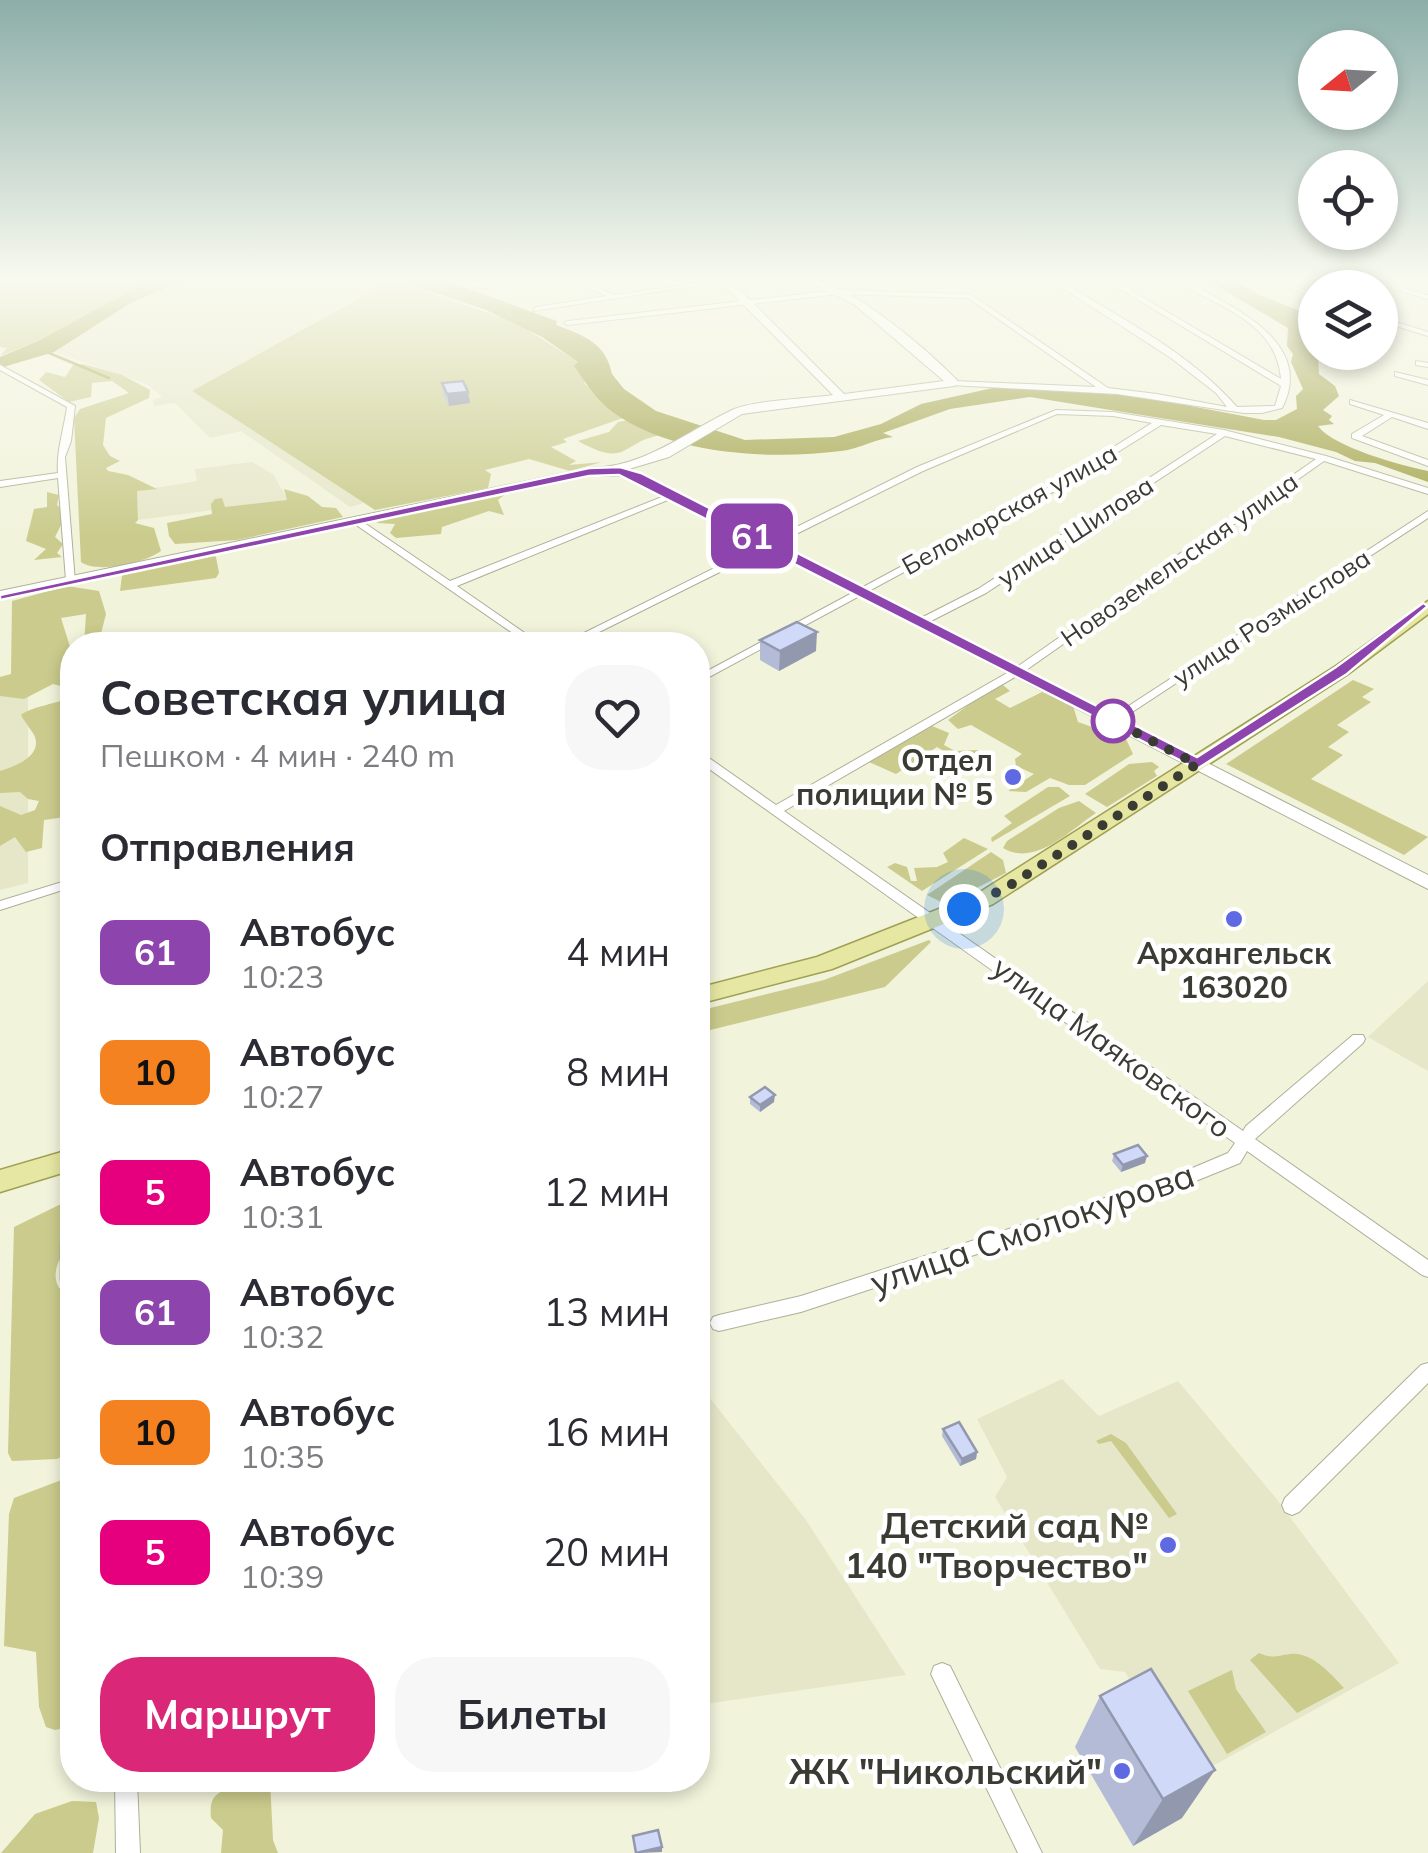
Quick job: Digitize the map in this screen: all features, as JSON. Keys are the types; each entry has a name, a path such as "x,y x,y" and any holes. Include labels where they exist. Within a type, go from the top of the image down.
{"main road":[{"path":"710,993 824,963 937,921 1009,886 1342,670 1428,606"},
{"path":"0,1181 60,1164"}],"street":[{"path":"809,364 842,398"},
{"path":"932,364 954,383"},
{"path":"1068,364 1108,392"},
{"path":"1182,364 1225,396 1233,408"},
{"path":"1250,364 1285,385"},
{"path":"0,595 613,470 674,450 739,412 954,383 1032,384 1258,410 1278,408 1285,398 1281,364"},
{"path":"5,369 71,406 68,442 61,457 71,580"},
{"path":"1398,374 1428,383"},
{"path":"1353,402 1428,426"},
{"path":"592,632 920,469 1056,412 1161,421 1224,433 1324,458 1428,492"},
{"path":"1391,414 1355,436 1428,463"},
{"name":"Беломорская улица","path":"710,673 1058,485 1161,421"},
{"name":"улица Шилова","path":"921,622 982,591 1224,433"},
{"name":"Новоземельская улица","path":"776,810 1018,672 1324,458"},
{"path":"613,470 637,476 1428,883"},
{"path":"0,484 63,475"},
{"path":"450,585 674,495"},
{"name":"улица Розмыслова","path":"1113,720 1428,514"},
{"path":"354,520 518,632"},
{"name":"улица Маяковского","path":"710,764 1428,1270"},
{"path":"0,906 60,887"},
{"name":"улица Смолокурова","path":"719,1323 801,1304 1181,1180 1234,1158 1252,1130 1358,1039"},
{"path":"1292,1505 1428,1371"},
{"path":"942,1674 1030,1853"},
{"path":"126,1792 128,1853"}],"shaded area":[{"path":"90,364 239,364 192,391 364,503 350,507 241,431 210,438 175,403 154,406 153,400 162,397 147,384"},
{"path":"576,364 609,364 624,389 656,411 745,440 834,437 881,424 921,404 997,387 1133,395 1276,420 1297,409 1296,396 1303,389 1292,364 1298,364 1298,370 1319,370 1335,386 1339,396 1323,410 1332,416 1329,420 1334,424 1318,426 1326,434 1385,460 1428,471 1428,482 1279,437 1030,397 950,409 883,433 893,437 841,451 784,455 723,451 664,438 638,427 614,413 583,379"},
{"path":"252,462 273,474 288,500 138,520 137,491 197,481 195,469"},
{"path":"28,678 28,883 0,890 0,683"},
{"path":"1428,981 1428,1071 1368,1037"},
{"name":"Детский сад № 140 \"Творчество\"","path":"1062,1379 1099,1416 1178,1381 1275,1497 1399,1663 1191,1778 1125,1672 1100,1669 995,1497 1007,1477 977,1419"},
{"path":"710,1398 806,1520 906,1675 710,1703"}],"green space":[{"path":"240,364 579,364 585,384 623,418 551,447 576,461 569,465 602,462 570,471 529,459 485,470 491,474 488,488 375,510 192,391"},
{"path":"73,365 122,375 150,390 149,398 106,418 103,445 110,456 120,461 106,468 108,471 128,475 157,489 137,491 135,523 154,528 161,551 133,563 98,567 81,562 74,418 80,409 129,393 112,381 92,383 91,397 69,402 39,380 46,372 65,377"},
{"path":"629,420 661,435 616,453 578,441 609,432 618,422"},
{"path":"284,489 308,496 322,507 336,508 343,517 237,540 175,544 169,536 167,523 212,514 215,499 222,498 225,507 287,500"},
{"path":"47,492 59,495 57,505 63,510 64,519 55,537 63,544 57,553 62,557 34,560 46,549 26,541 34,509 47,507"},
{"path":"508,492 498,500 504,515 489,511 442,527 441,534 396,538 390,533 395,524 377,523 378,520"},
{"path":"210,553 216,557 216,578 120,591 122,576 128,570"},
{"path":"67,586 99,591 106,614 101,632 85,632 86,614 61,618 65,632 60,632 60,686 53,684 24,699 0,696 0,677 11,674 12,601"},
{"path":"1353,680 1374,689 1362,697 1371,702 1337,725 1349,732 1328,747 1343,755 1311,779 1428,837 1404,855 1226,764"},
{"path":"1003,685 1010,691 995,699 1010,708 1042,692 1073,706 1078,722 1126,739 1133,754 1085,785 1069,785 1050,778 1026,792 1008,791 1034,774 1016,766 1015,759 1022,754 971,725 958,729 948,720 993,687"},
{"path":"60,701 60,818 44,820 42,848 26,852 15,837 0,846 0,806 21,815 35,810 39,801 20,792 0,793 0,771 25,760 34,750 34,735 21,715"},
{"path":"932,726 949,733 944,745 955,751 978,750 984,760 967,765 937,747 896,774 869,762"},
{"path":"1152,762 1159,767 1154,771 1157,776 1107,807 1085,794 1129,764"},
{"path":"1048,787 1059,787 1070,796 992,842 991,838 1012,823 1004,816"},
{"path":"1079,801 1096,813 1051,844 1027,853 1003,848 1007,841 1059,808"},
{"path":"964,838 988,849 922,891 887,867 895,863 907,867 911,881 917,881 914,868 937,867 948,862 943,853"},
{"path":"991,852 1003,860 1006,873 945,904 927,895"},
{"path":"931,942 885,987 710,1030 710,1008 824,980"},
{"path":"60,1205 60,1262 56,1278 60,1288 57,1459 12,1461 8,1453 14,1227"},
{"path":"1111,1434 1126,1443 1177,1514 1169,1518 1111,1441 1096,1441"},
{"path":"60,1481 60,1729 55,1730 46,1727 39,1707 36,1652 4,1646 9,1514 14,1498"},
{"path":"1259,1653 1305,1656 1344,1688 1297,1713 1250,1660"},
{"path":"1232,1670 1236,1689 1266,1732 1227,1754 1188,1691"},
{"path":"220,1792 271,1792 273,1840 278,1853 221,1853 223,1830 211,1818 214,1798"},
{"path":"72,1801 96,1802 99,1818 93,1853 1,1853 35,1814"}],"building":[{"path":"463,381 468,392 447,394 442,383"},
{"path":"797,622 817,632 780,651 760,640"},
{"path":"765,1087 775,1095 760,1105 750,1097"},
{"path":"1138,1145 1147,1156 1123,1165 1114,1154"},
{"path":"959,1422 977,1452 962,1459 943,1429"},
{"path":"1151,1669 1215,1770 1163,1799 1100,1696"},
{"path":"658,1830 662,1847 636,1853 633,1836"}],"waterway":[{"path":"77,364 109,378"}],"bus line":[{"name":"61","path":"0,595 459,498 589,472 620,471 637,476 1197,764 1342,670 1428,606"}],"place":[{"name":"Отдел полиции № 5","path":"1013,777"},
{"name":"Архангельск 163020","path":"1234,919"},
{"name":"Детский сад № 140 \"Творчество\"","path":"1168,1545"},
{"name":"ЖК \"Никольский\"","path":"1122,1771"}],"route":[{"path":"964,909 1009,886 1197,764 1113,721"}]}
